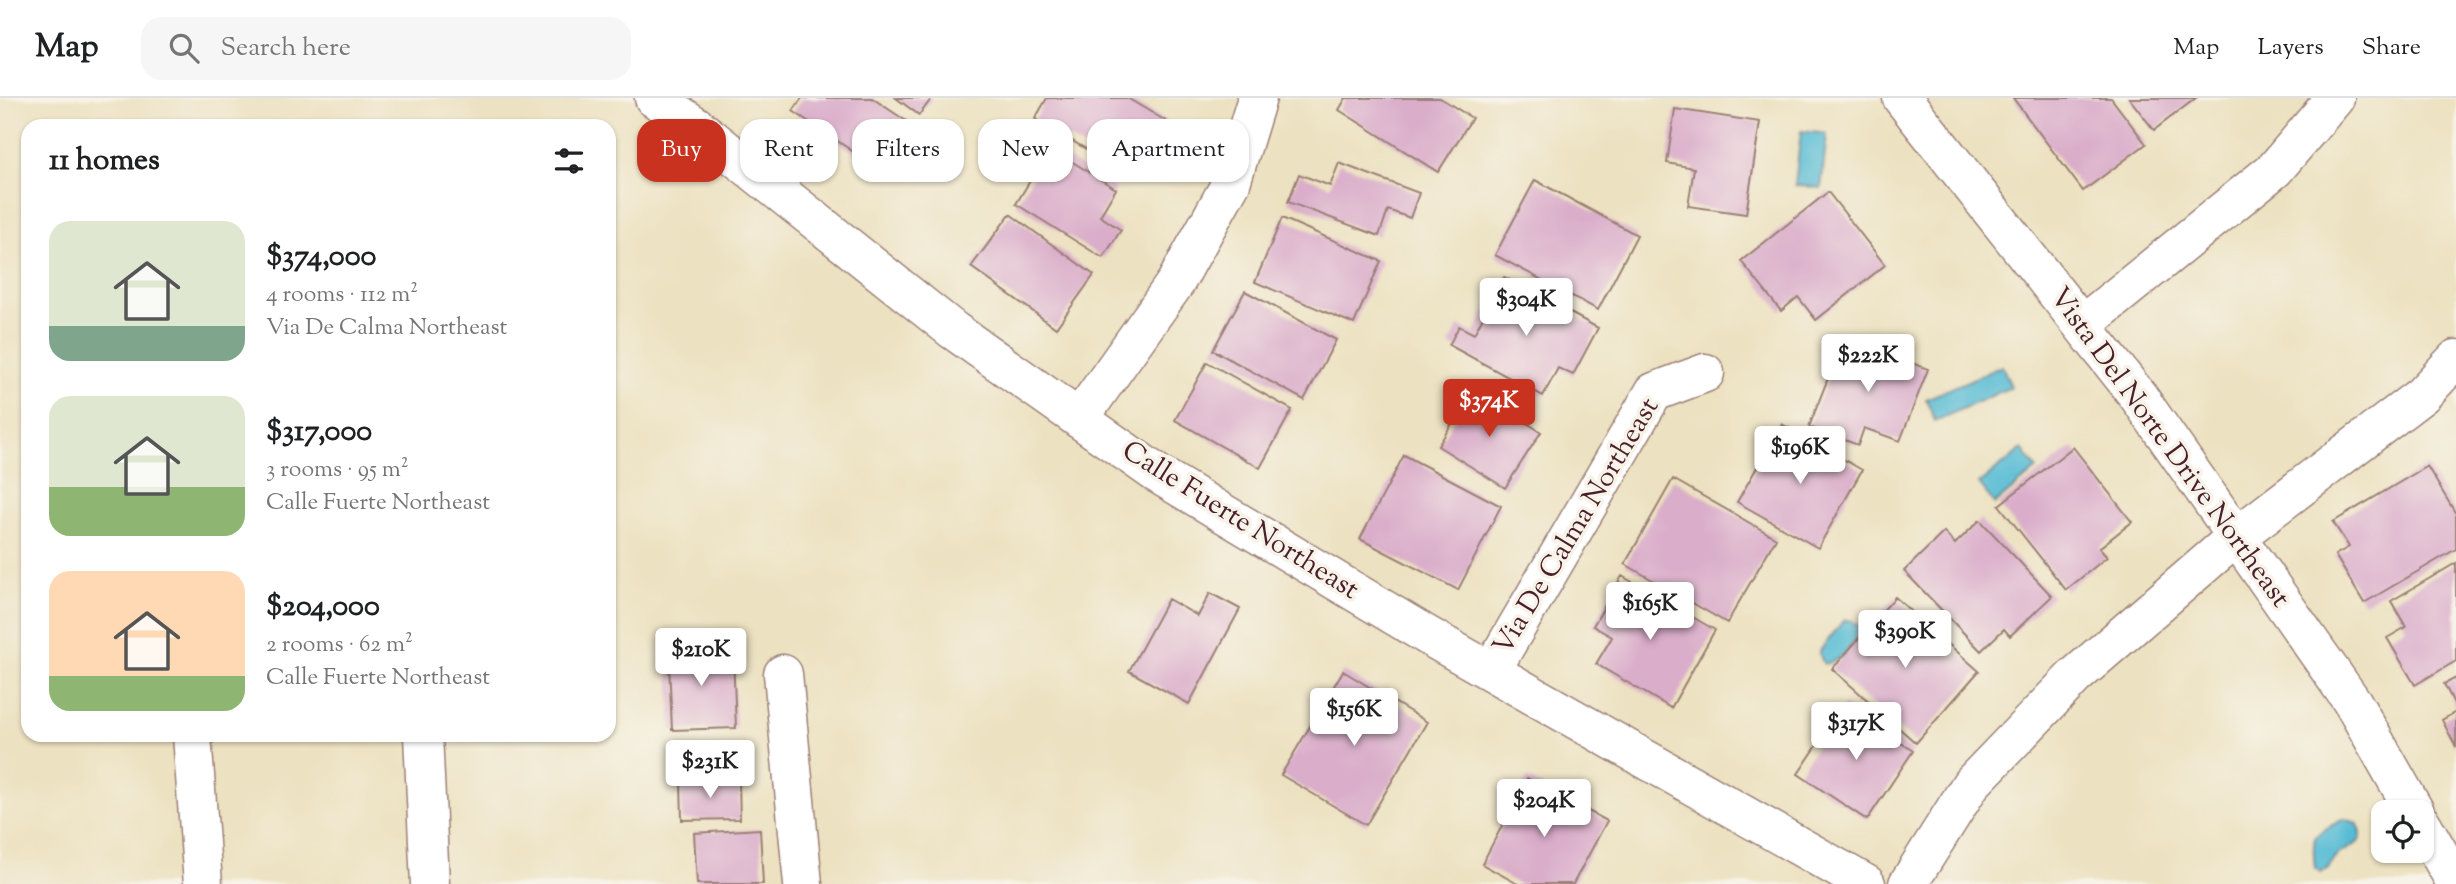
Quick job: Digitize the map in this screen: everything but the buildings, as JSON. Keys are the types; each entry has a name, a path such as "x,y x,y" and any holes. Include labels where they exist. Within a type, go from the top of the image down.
{"street":[{"name":"Calle Fuerte Northeast","path":"654,98 704,112 953,330 1156,473 1491,671 1867,884"},
{"path":"1079,419 1176,282 1231,183 1257,98"},
{"name":"Vista Del Norte Drive Northeast","path":"1902,98 2138,396 2353,703 2408,800"},
{"path":"2082,325 2276,169 2335,98"},
{"path":"1908,884 1971,784 2074,677 2237,536 2421,395 2456,359"},
{"name":"Via De Calma Northeast","path":"1491,671 1654,392 1705,373"},
{"path":"783,674 803,884"},
{"path":"193,742 203,884"},
{"path":"423,742 430,884"},
{"path":"2434,845 2456,883"}],"water":[{"path":"1801,131 1827,134 1821,188 1795,185"},
{"path":"2002,366 2011,387 1935,421 1926,399"},
{"path":"2022,449 2037,469 1995,504 1979,484"},
{"path":"1850,620 1858,625 1853,643 1834,661 1823,663 1819,652 1843,621"},
{"path":"2345,819 2357,823 2361,836 2356,844 2337,855 2328,869 2321,872 2315,868 2315,838"}]}
